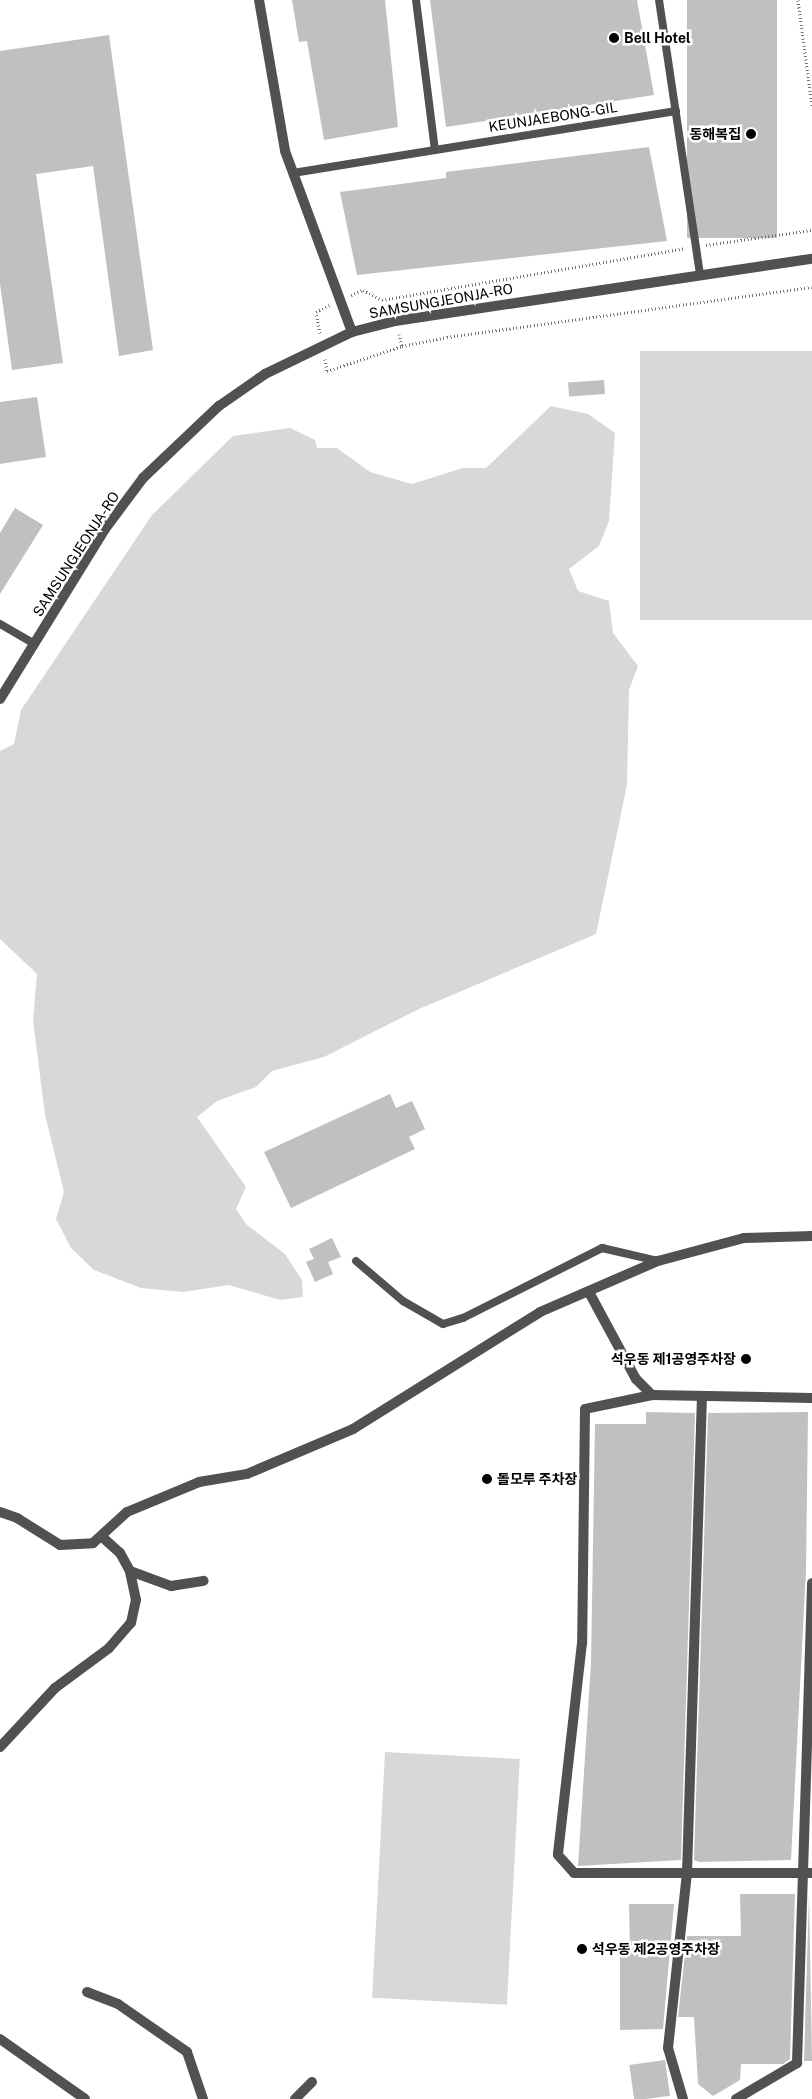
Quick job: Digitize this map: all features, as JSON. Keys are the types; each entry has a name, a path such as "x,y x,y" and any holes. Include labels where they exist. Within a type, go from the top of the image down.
{"street":[{"path":"259,0 278,118 293,172 352,332"},
{"name":"SAMSUNGJEONJA-RO","path":"0,699 105,529 176,445 219,406 265,374 352,332 395,321 700,273 812,259"},
{"path":"0,1512 17,1518 60,1545 93,1543 127,1512 199,1482 247,1474 353,1429 540,1312 590,1294 658,1261 744,1238 812,1236"},
{"path":"590,1294 636,1379 652,1395"},
{"path":"812,1398 652,1395 586,1409 582,1643 558,1855 574,1874 812,1873"},
{"path":"683,2099 668,2048 687,1873 702,1396"},
{"path":"0,1747 55,1688 108,1648 131,1623 136,1600 130,1571 120,1553 101,1536"},
{"path":"130,1571 171,1586 204,1581"},
{"path":"736,2099 797,2063 801,1874 812,1583"},
{"path":"87,1992 118,2004 187,2052 203,2099"},
{"path":"0,2039 85,2099"},
{"path":"296,2099 312,2082"}],"lane":[{"path":"416,0 436,150"},
{"path":"659,0 700,273"},
{"name":"KEUNJAEBONG-GIL","path":"293,172 676,111"},
{"path":"0,624 34,644"},
{"path":"356,1261 403,1301 443,1324 464,1318 602,1248 658,1261"}],"path":[{"path":"798,0 812,107"},
{"path":"363,290 382,300 696,246 811,231"},
{"path":"327,371 402,346 446,337 812,287"}],"shaded area":[{"path":"640,351 812,351 812,620 640,620"},
{"path":"551,406 588,414 615,433 609,521 599,546 569,569 578,591 609,601 613,633 638,666 629,690 627,785 596,934 419,1009 324,1057 272,1071 256,1087 217,1101 197,1117 246,1187 236,1209 246,1224 285,1254 302,1280 303,1297 280,1300 229,1285 183,1292 141,1288 94,1270 71,1248 56,1219 64,1192 45,1115 33,1020 37,974 0,939 0,751 14,744 21,710 152,515 233,436 290,428 315,440 317,448 337,448 370,472 412,484 463,468 486,468"},
{"path":"385,1752 520,1759 507,2005 372,1998"}],"building":[{"path":"292,0 385,0 398,127 324,140 307,41 299,42"},
{"path":"430,0 637,0 654,95 446,127"},
{"path":"687,0 777,0 777,238 687,238"},
{"path":"109,35 153,350 119,356 93,166 36,174 63,363 12,370 0,284 0,51"},
{"path":"649,147 667,241 357,275 340,192 446,178 446,172"},
{"path":"604,380 605,394 569,396 568,383"},
{"path":"37,397 46,457 0,464 0,402"},
{"path":"15,508 43,525 0,594 0,533"},
{"path":"390,1094 396,1108 412,1101 425,1129 409,1137 415,1149 291,1208 264,1152"},
{"path":"332,1238 341,1257 328,1262 333,1274 315,1282 306,1262 314,1259 309,1249"},
{"path":"646,1412 695,1413 681,1860 578,1866 591,1663 595,1424 646,1424"},
{"path":"808,1412 806,1570 791,1860 699,1862 694,1860 708,1413"},
{"path":"740,1894 795,1894 790,2059 783,2064 741,2064 740,2080 713,2096 698,2084 694,2017 678,2017 687,1936 741,1936"},
{"path":"809,1894 812,2061 804,2061"},
{"path":"629,1904 674,1904 663,2029 620,2030 620,1952 630,1952"},
{"path":"665,2060 670,2096 634,2099 629,2065"}],"place":[{"name":"Bell Hotel","path":"614,38"},
{"name":"동해복집","path":"751,134"},
{"name":"석우동 제1공영주차장","path":"746,1359"},
{"name":"돌모루 주차장","path":"487,1479"},
{"name":"석우동 제2공영주차장","path":"582,1949"}]}
